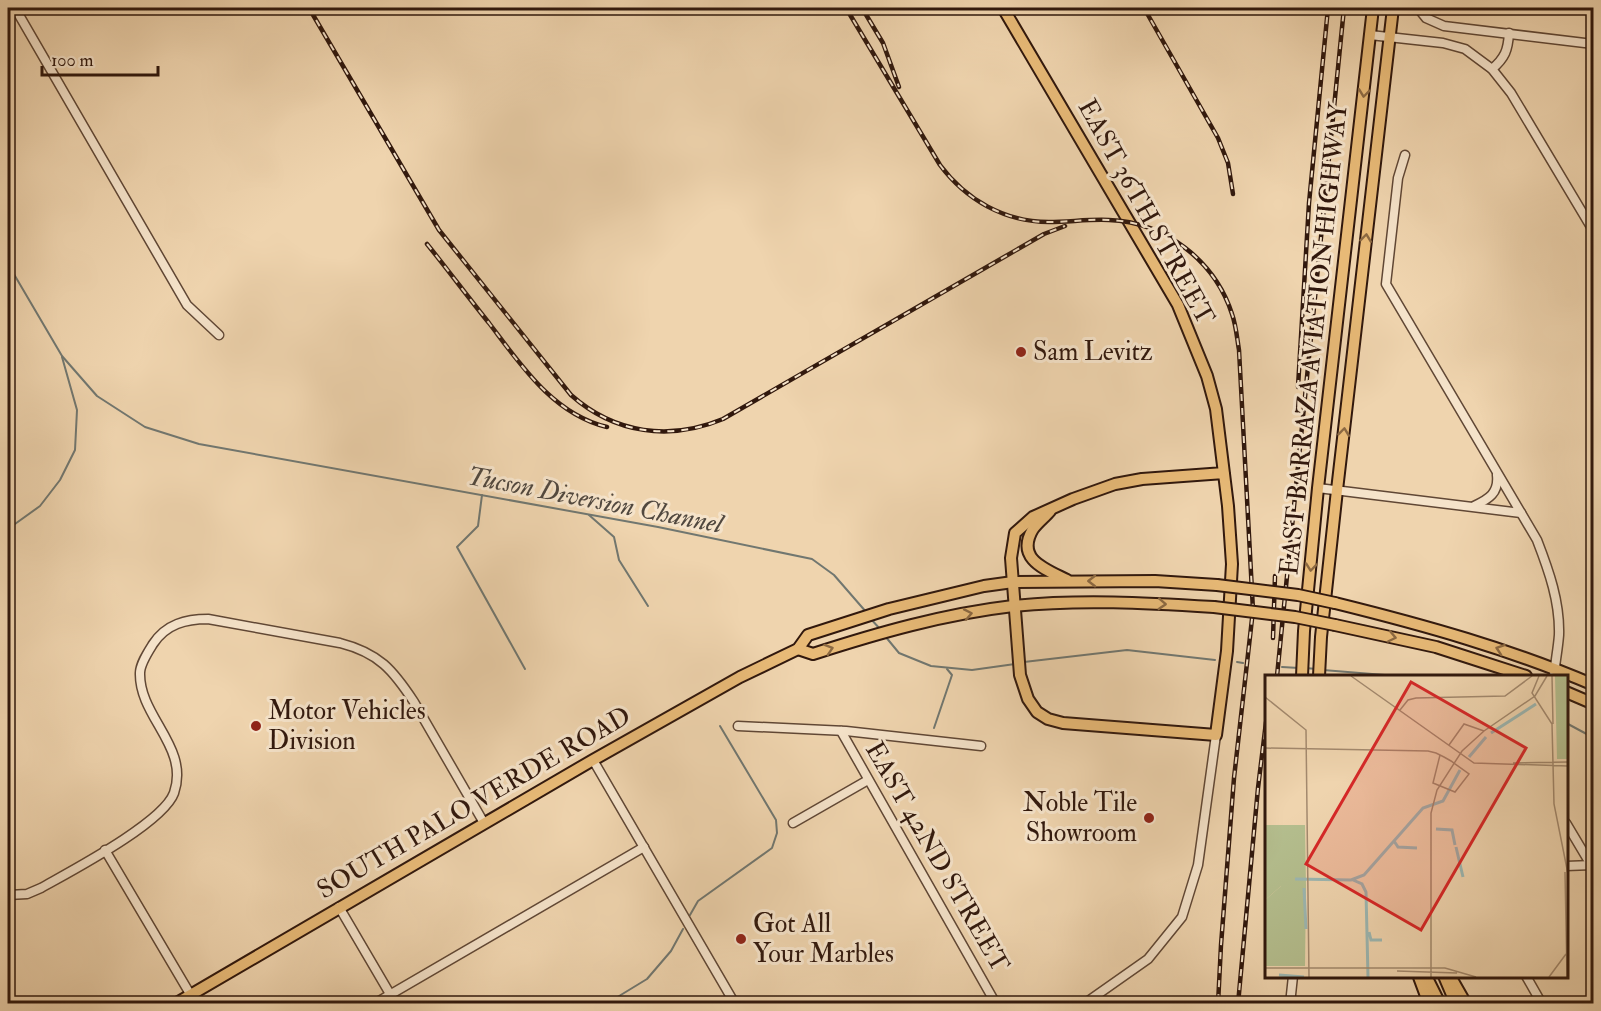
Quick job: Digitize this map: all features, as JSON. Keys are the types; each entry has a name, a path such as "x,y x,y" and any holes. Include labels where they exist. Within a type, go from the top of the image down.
{"main road":[{"name":"EAST 36TH STREET","path":"1003,8 1178,305 1207,375 1216,409 1232,564 1227,651 1216,735"},
{"name":"EAST BARRAZA AVIATION HIGHWAY","path":"1302,675 1318,488 1373,8"},
{"name":"EAST BARRAZA AVIATION HIGHWAY","path":"1319,675 1337,490 1393,8"},
{"path":"1216,735 1063,723 1048,719 1036,712 1028,699 1020,675 1011,558 1015,534 1033,517 1080,496 1115,484 1142,479 1224,473"},
{"path":"1052,509 1034,527 1028,540 1029,554 1036,564 1070,581"},
{"name":"SOUTH PALO VERDE ROAD","path":"175,1004 194,999 339,907 740,677 798,649 808,635 889,609 984,586 1012,582 1155,581 1217,585 1298,595 1430,626 1554,672"},
{"name":"SOUTH PALO VERDE ROAD","path":"798,649 813,654 910,624 1014,606 1051,603 1139,602 1214,607 1295,617 1436,647 1523,675"},
{"name":"SOUTH PALO VERDE ROAD","path":"1568,677 1593,685"},
{"path":"1568,693 1593,704"},
{"path":"1420,978 1429,1004"},
{"path":"1427,978 1440,1004"},
{"path":"1445,978 1456,1004"},
{"path":"1451,978 1466,1004"}],"street":[{"path":"8,12 15,8 187,305 219,335"},
{"path":"1419,10 1432,22 1444,26 1593,43"},
{"path":"1492,69 1503,60 1508,52 1509,33"},
{"path":"1370,35 1443,43 1465,49 1492,69 1511,93 1593,232"},
{"path":"1406,155 1398,178 1386,284 1537,540 1549,569 1557,602 1559,634 1554,672"},
{"path":"1473,507 1494,495 1498,484 1497,471"},
{"path":"1318,488 1521,513"},
{"path":"8,895 34,892 138,830 164,810 174,793 177,770 170,743 144,698 140,672 156,639 171,627 187,619 208,619 315,638 362,649 370,654 386,665 402,683 484,823"},
{"path":"738,726 841,731 981,746"},
{"name":"EAST 42ND STREET","path":"841,731 996,1004"},
{"path":"1084,1004 1148,959 1182,917 1198,865 1216,735"},
{"path":"593,760 735,1004"},
{"path":"793,824 868,780"},
{"path":"1568,826 1592,867"},
{"path":"374,1004 644,847"},
{"path":"105,850 194,999"},
{"path":"1568,866 1592,867"},
{"path":"339,907 390,994"},
{"path":"1290,1004 1293,978"},
{"path":"1527,978 1542,1004"}],"waterway":[{"name":"Tucson Diversion Channel","path":"8,264 62,356 97,396 145,427 199,444 658,527 812,559 834,575 867,613"},
{"path":"8,529 40,506 60,480 75,450 77,410 62,357"},
{"path":"482,495 478,526 457,547 525,669"},
{"path":"589,515 614,537 619,560 648,606"},
{"name":"Tucson Diversion Channel","path":"870,618 880,629"},
{"name":"Tucson Diversion Channel","path":"885,636 899,653 931,666 972,670 1015,664"},
{"name":"Tucson Diversion Channel","path":"1024,662 1127,650 1215,660"},
{"path":"1237,662 1243,663"},
{"name":"Tucson Diversion Channel","path":"1282,667 1299,668"},
{"name":"Tucson Diversion Channel","path":"1305,668 1317,669"},
{"path":"934,728 952,675 947,669"},
{"name":"Tucson Diversion Channel","path":"1323,670 1385,675"},
{"name":"Tucson Diversion Channel","path":"1568,724 1594,738"},
{"path":"690,915 698,901 772,848 777,833 776,820 720,726"},
{"path":"606,1004 647,979 671,951 683,929"}],"railway":[{"path":"309,8 439,230 571,395 588,408 624,426 644,430 683,430 723,419 1044,234 1065,226"},
{"path":"846,8 940,165 962,189 988,207 1017,218 1049,222 1109,220 1130,222 1149,228 1168,237 1200,261 1224,295 1232,314 1239,350 1253,610 1234,778 1218,1004"},
{"path":"862,8 883,43 899,87"},
{"path":"1144,8 1218,138 1228,163 1233,194"},
{"path":"1298,387 1309,203 1328,8"},
{"path":"1277,675 1344,8"},
{"path":"427,244 513,355 540,386 570,411 588,421 607,427"},
{"path":"1273,638 1275,576"},
{"path":"1238,1004 1265,730"}],"place":[{"name":"Sam Levitz","path":"1021,352"},
{"name":"Motor Vehicles Division","path":"256,726"},
{"name":"Noble Tile Showroom","path":"1149,818"},
{"name":"Got All Your Marbles","path":"741,939"}]}
